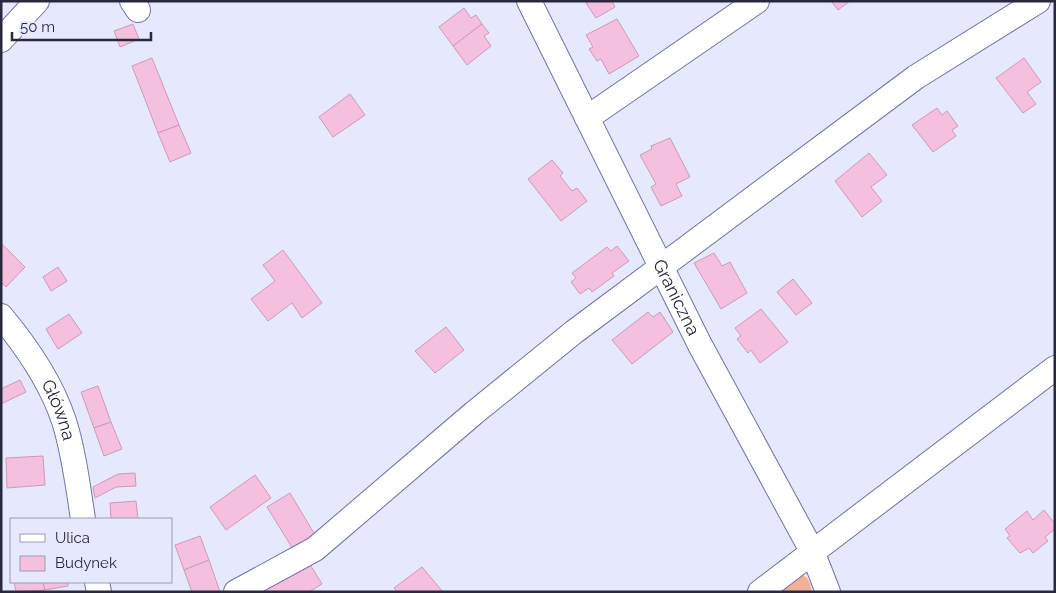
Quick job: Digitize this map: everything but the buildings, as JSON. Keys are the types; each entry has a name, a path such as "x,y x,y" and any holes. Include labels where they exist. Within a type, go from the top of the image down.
{"street":[{"path":"1,40 38,1"},
{"name":"Graniczna","path":"529,1 700,345 812,551 828,592"},
{"path":"587,118 757,1"},
{"path":"236,592 315,549 481,406 574,332 916,77 1038,1"},
{"name":"Główna","path":"1,316 24,345 53,394 64,421 72,452 84,518"},
{"path":"760,592 1055,368"}],"shaded area":[{"path":"799,575 807,578 812,592 777,592"}]}
